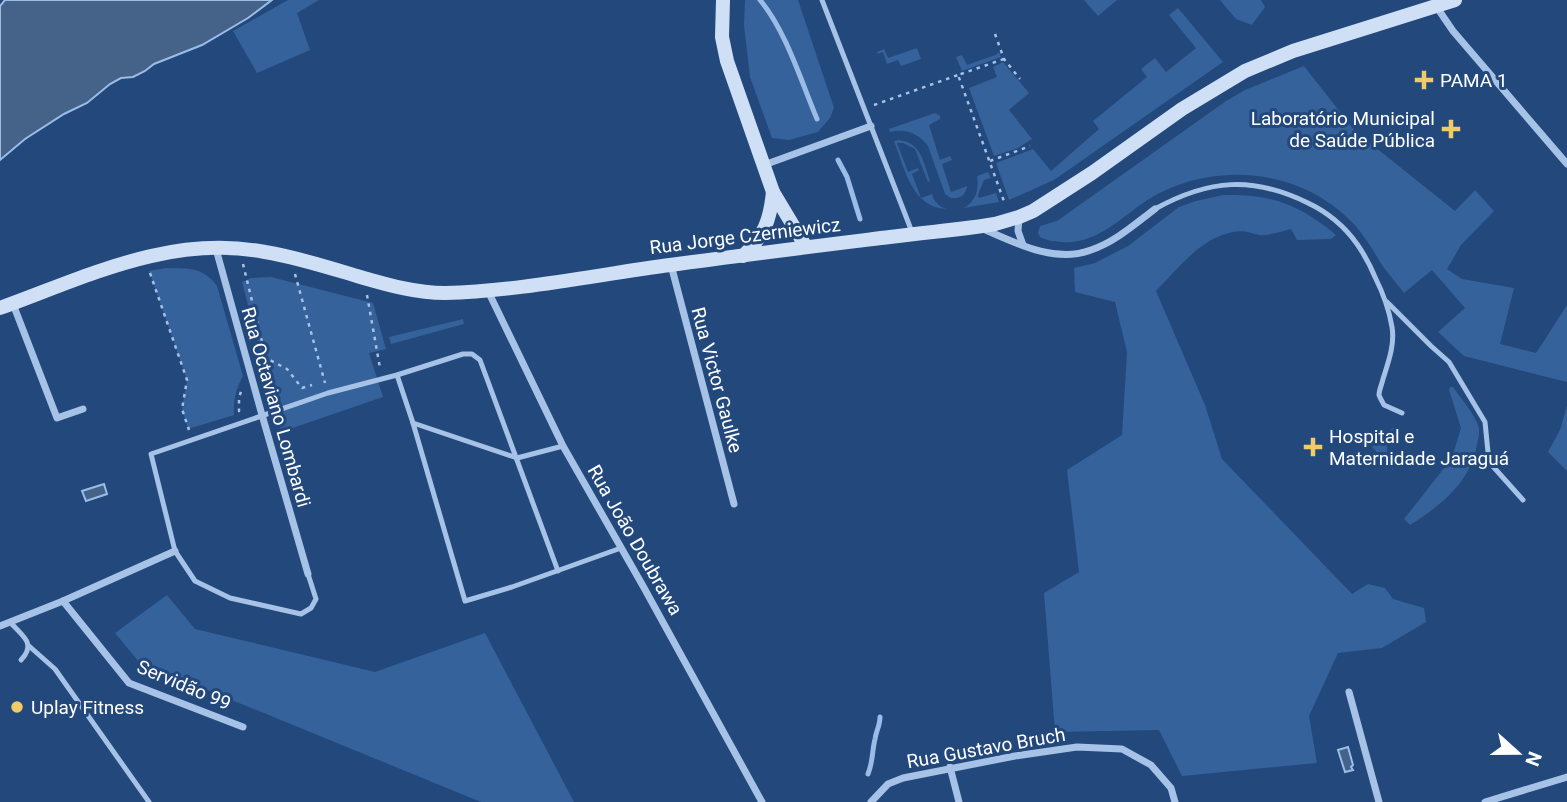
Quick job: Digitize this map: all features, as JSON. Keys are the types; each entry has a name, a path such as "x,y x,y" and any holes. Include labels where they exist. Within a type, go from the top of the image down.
{"main road":[{"path":"723,0 724,50 773,192 806,247"},
{"name":"Rua Jorge Czerniewicz","path":"7,306 95,272 173,251 239,248 264,251 388,285 442,293 488,290 978,227 1015,218 1043,205 1182,109 1245,71 1293,51 1455,0"},
{"path":"743,256 764,230 771,211 773,192"}],"street":[{"path":"1436,6 1453,31 1567,164"},
{"path":"764,165 871,126"},
{"path":"978,227 1047,252 1072,254 1091,250 1121,235 1155,209"},
{"path":"1015,218 1024,245"},
{"name":"Rua Octaviano Lombardi","path":"216,248 308,574"},
{"name":"Rua Victor Gaulke","path":"671,265 734,504"},
{"name":"Rua João Doubrawa","path":"488,290 563,446 762,802"},
{"path":"7,306 57,418 83,409"},
{"path":"0,626 175,551"},
{"name":"Servidão 99","path":"63,601 129,683 243,727"},
{"path":"1349,692 1379,802"},
{"name":"Rua Gustavo Bruch","path":"872,802 888,784 902,778 950,767 1077,747 1122,749 1151,765 1171,788 1175,802"},
{"path":"950,767 959,802"},
{"path":"1485,802 1567,778"}],"lane":[{"path":"822,0 913,234"},
{"path":"1155,209 1194,191 1222,185 1248,184 1285,192 1320,209 1356,242 1387,302 1393,331 1391,353 1379,394 1384,404 1402,413"},
{"path":"1387,302 1449,362 1485,422 1489,462 1523,500"},
{"path":"308,574 316,599 311,608 301,614 230,598 195,581 175,551 152,454 328,393 463,354 472,354 480,360 558,571"},
{"path":"397,375 465,601 513,587 621,548"},
{"path":"413,423 517,458 563,446"},
{"path":"10,622 29,646 55,669 149,802"},
{"path":"21,660 28,653 29,646"}],"path":[{"path":"995,34 1004,59 1020,79"},
{"path":"864,108 1004,59"},
{"path":"958,75 990,161 1015,218"},
{"path":"990,161 1030,146"},
{"path":"239,248 266,358 287,369 302,388 313,385"},
{"path":"144,257 187,380 182,409 193,439"},
{"path":"291,258 328,393"},
{"path":"364,278 379,367"},
{"path":"239,411 243,384 250,373"}],"shaded area":[{"path":"5,0 272,0 248,18 202,45 154,64 133,77 121,78 110,84 87,103 25,139 0,160 0,6"},
{"path":"288,0 319,0 297,13 310,50 257,73 233,31"},
{"path":"745,0 798,0 834,108 830,118 818,132 789,140 772,138 750,77 744,25"},
{"path":"1084,0 1117,0 1098,16"},
{"path":"1220,0 1261,0 1265,7 1252,25 1236,19"},
{"path":"1178,8 1223,62 1054,180 1009,200 996,163 1033,149 1051,171 1099,129 1093,121 1147,77 1141,69 1155,58 1166,72 1196,48 1169,15"},
{"path":"917,48 921,59 901,66 898,60 887,64 883,52 877,52 884,49 888,58"},
{"path":"999,52 1001,57 962,71 956,57 962,55 967,65"},
{"path":"1003,62 1029,93 1009,110 1032,139 1018,148 994,156 969,88 997,77 993,67"},
{"path":"1304,66 1355,131 1455,211 1475,190 1494,211 1461,245 1447,269 1462,279 1514,288 1500,344 1536,353 1567,305 1567,382 1464,356 1438,332 1465,308 1432,270 1404,293 1347,217 1326,201 1284,181 1238,175 1192,181 1149,199 1108,228 1086,239 1061,242 1040,237 1040,226 1057,221 1226,101 1245,90"},
{"path":"935,113 940,119 929,125 940,160 950,156 952,160 942,164 951,192 967,186 964,194 957,198 945,194 928,146 916,135 901,131 890,132 889,129"},
{"path":"894,141 913,145 923,160 930,181 928,182 915,149 897,143 908,172 918,168 919,170 912,174 921,197 911,184 902,162"},
{"path":"988,172 991,178 984,180 979,198 996,193 999,202 964,208 976,195 977,176"},
{"path":"932,194 937,203 946,209 934,207 921,198"},
{"path":"1223,195 1256,196 1284,203 1297,208 1336,235 1331,239 1297,240 1291,229 1267,235 1240,231 1221,235 1190,256 1156,291 1205,405 1222,459 1352,594 1368,584 1385,588 1393,599 1424,608 1426,622 1382,648 1338,653 1309,716 1317,763 1182,776 1159,730 1055,732 1044,593 1079,572 1067,470 1122,435 1127,352 1115,302 1075,292 1074,268 1095,263 1128,246 1179,207"},
{"path":"166,268 200,272 217,286 243,376 236,395 234,415 188,429 182,409 187,380 149,271"},
{"path":"271,277 373,303 386,349 369,353 383,397 281,432 242,282 251,278"},
{"path":"463,319 464,324 391,344 389,337"},
{"path":"1450,387 1453,387 1477,423 1479,434 1476,450 1466,474 1451,494 1410,525 1404,519 1452,458 1461,428"},
{"path":"1567,406 1567,471 1548,452 1560,430"},
{"path":"1395,426 1387,448 1394,471 1372,447"},
{"path":"104,484 107,494 86,501 82,491"},
{"path":"167,595 195,629 375,672 485,633 574,802 481,802 139,662 115,633"},
{"path":"1348,747 1353,770 1345,772 1338,750"}],"waterway":[{"path":"760,0 778,26 817,119"},
{"path":"838,160 847,177 860,219"},
{"path":"868,774 880,717"}],"place":[{"name":"PAMA 1","path":"1424,80"},
{"name":"Laboratório Municipal de Saúde Pública","path":"1451,129"},
{"name":"Hospital e Maternidade Jaraguá","path":"1313,447"},
{"name":"Uplay Fitness","path":"17,707"}]}
